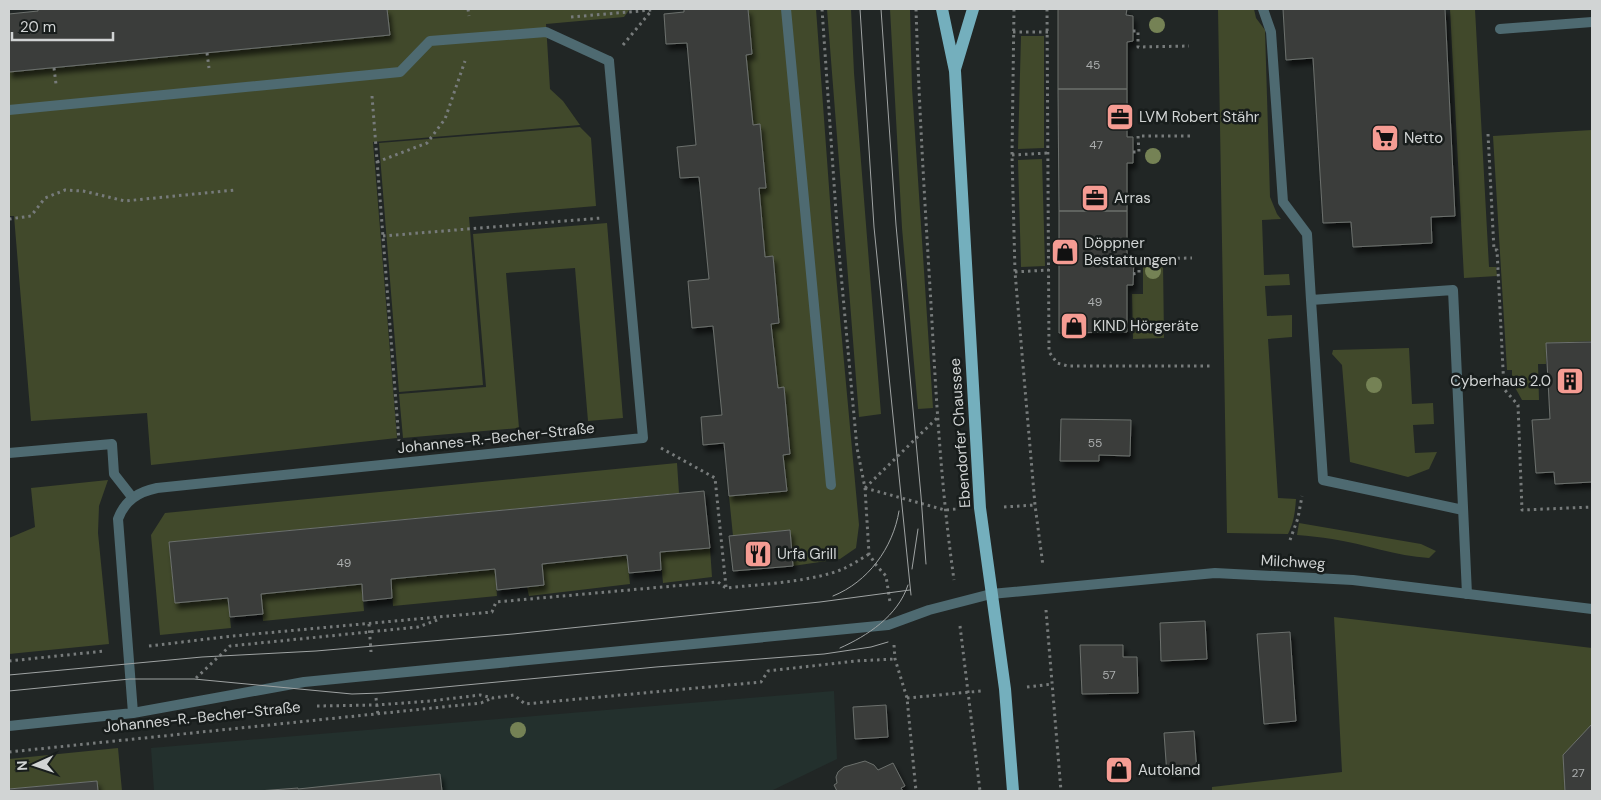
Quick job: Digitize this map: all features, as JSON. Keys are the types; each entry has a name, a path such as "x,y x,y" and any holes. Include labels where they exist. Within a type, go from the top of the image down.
{"main road":[{"name":"Ebendorfer Chaussee","path":"942,9 955,71 980,508 1005,689 1013,791"},
{"name":"Ebendorfer Chaussee","path":"955,71 973,9"}],"street":[{"path":"786,9 831,485"},
{"path":"1263,9 1271,32 1283,202 1307,234 1323,480 1464,510"},
{"path":"1500,29 1592,22"},
{"path":"9,110 400,72 430,41 546,32 609,61 643,438"},
{"path":"1311,300 1453,290 1467,594"},
{"name":"Johannes-R.-Becher-Straße","path":"133,713 118,519 132,497 139,493 157,488 643,438"},
{"path":"9,453 112,444 114,474 132,497"},
{"name":"Milchweg","path":"991,594 1215,573 1353,580 1592,609"},
{"name":"Johannes-R.-Becher-Straße","path":"9,726 133,713 304,682 888,625 929,610 991,594"}],"path":[{"path":"607,9 608,14"},
{"path":"609,61 652,9"},
{"path":"9,661 233,636 492,612 496,602 718,582 726,588 819,576 845,568 869,554 865,488 857,448 839,251 822,9"},
{"name":"Ebendorfer Chaussee","path":"916,9 918,95 938,417 948,540"},
{"path":"1014,9 1012,155 1015,272 1035,505 1042,551"},
{"path":"1047,9 1049,352 1056,363 1068,366 1212,366"},
{"path":"1133,31 1138,31 1138,47 1189,46"},
{"path":"1013,32 1048,32"},
{"path":"208,53 209,76"},
{"path":"54,68 56,92"},
{"path":"371,75 401,463"},
{"path":"1488,134 1494,250 1497,250 1504,389 1518,405 1522,510 1592,507"},
{"path":"1133,152 1139,152 1138,136 1190,136"},
{"path":"1012,155 1048,153"},
{"path":"9,219 31,216 46,198 65,190 83,191 125,201 236,190"},
{"path":"383,236 623,216"},
{"path":"1133,274 1139,274 1139,259 1192,258"},
{"path":"1015,272 1049,270"},
{"path":"865,488 938,417"},
{"path":"643,438 715,478 726,588"},
{"path":"865,488 945,510 1035,505"},
{"path":"1290,540 1298,518 1302,496"},
{"path":"194,679 230,646 418,627 445,616"},
{"path":"1047,624 1061,791"},
{"name":"Johannes-R.-Becher-Straße","path":"9,752 387,714 481,703 493,698 514,695 525,704 761,682 768,671 895,658 907,698"},
{"path":"966,676 980,791"},
{"path":"916,791 907,698 968,692"}],"shaded area":[{"path":"834,691 837,759 771,791 154,791 151,748"}],"green space":[{"path":"387,9 630,9 624,17 546,24 550,89 563,101 580,125 373,142 397,438 151,465 147,413 31,421 14,216 9,216 9,72 389,35"},
{"path":"748,9 816,9 833,242 859,525 856,548 840,559 793,566 789,530 733,536 729,496 787,491 783,455 789,454 784,388 778,388 771,324 779,323 773,257 765,257 759,188 766,187 760,125 753,125 746,55 752,54"},
{"path":"827,9 851,9 854,73 881,414 859,417"},
{"path":"890,9 910,9 912,88 933,408 918,409 902,228"},
{"path":"1218,9 1254,9 1256,18 1265,30 1270,197 1281,219 1262,220 1264,275 1289,274 1290,285 1265,286 1267,316 1292,315 1292,337 1268,339 1278,498 1296,499 1294,517 1288,534 1227,533"},
{"path":"1450,9 1475,9 1489,267 1496,267 1497,276 1464,278"},
{"path":"1021,36 1044,36 1044,148 1018,149"},
{"path":"580,127 591,138 596,206 469,217 483,385 399,392 379,143"},
{"path":"1592,130 1592,341 1546,343 1546,364 1538,364 1539,400 1522,400 1512,382 1512,370 1507,370 1493,136"},
{"path":"1042,159 1045,266 1021,267 1018,160"},
{"path":"607,223 623,418 588,421 575,268 506,273 519,428 403,438 399,394 486,387 473,234"},
{"path":"1143,263 1163,263 1164,338 1133,339 1132,294 1143,294"},
{"path":"1409,348 1412,404 1433,403 1434,424 1413,425 1415,453 1437,452 1429,469 1408,477 1350,462 1342,365 1332,354 1333,350"},
{"path":"677,463 679,493 169,542 175,603 228,598 231,628 160,635 151,535 165,513"},
{"path":"108,480 99,506 98,533 109,644 9,654 9,538 35,527 31,488"},
{"path":"1299,523 1421,544 1436,551 1429,558 1417,557 1344,541 1297,535"},
{"path":"710,548 712,577 663,583 660,552"},
{"path":"627,555 630,584 529,596 527,587 544,585 542,564"},
{"path":"495,569 497,596 393,606 391,579"},
{"path":"362,584 364,611 263,621 261,594"},
{"path":"1334,617 1592,648 1592,791 1212,791 1212,787 1342,772"},
{"path":"118,748 122,791 98,791 96,781 9,789 9,759"}],"building":[{"path":"38,9 387,9 390,35 9,72 9,14 38,11"},
{"path":"684,9 748,9 752,54 746,55 753,125 760,124 766,188 759,188 765,257 773,256 779,323 771,324 778,388 784,387 790,454 783,455 787,491 729,496 724,443 703,445 701,417 722,415 713,326 692,328 688,281 709,279 699,177 680,178 677,147 696,145 687,43 666,44 664,14 684,12"},
{"path":"1058,9 1127,9 1126,15 1133,16 1133,41 1127,42 1127,89 1058,89"},
{"name":"Netto","path":"1283,9 1445,9 1455,216 1431,217 1432,243 1353,247 1351,222 1323,223 1313,58 1286,60"},
{"path":"1058,89 1127,89 1127,137 1133,137 1133,163 1127,163 1127,211 1059,211"},
{"path":"1059,211 1127,211 1127,258 1134,258 1133,285 1127,285 1127,332 1059,333"},
{"name":"Cyberhaus 2.0","path":"1592,342 1592,482 1555,484 1554,472 1536,473 1532,420 1550,419 1546,343"},
{"path":"1061,419 1131,420 1130,456 1099,455 1099,461 1060,461"},
{"path":"704,491 710,548 660,552 661,570 629,573 627,555 542,564 544,585 497,590 495,569 391,579 392,598 363,601 362,584 261,594 263,614 230,617 228,598 175,603 169,542"},
{"path":"790,530 793,566 733,571 729,536"},
{"path":"1205,621 1207,659 1161,661 1160,623"},
{"path":"1290,632 1296,721 1264,724 1257,634"},
{"path":"1080,645 1123,645 1123,657 1137,657 1138,693 1082,694"},
{"path":"886,705 888,737 855,739 853,707"},
{"path":"1592,724 1592,791 1565,791 1563,755"},
{"path":"1194,731 1197,773 1167,775 1164,733"},
{"path":"865,761 874,765 878,770 893,763 905,786 901,788 903,791 837,791 834,785 837,783 836,777 838,772 844,767"},
{"path":"440,774 442,791 258,791 298,789"},
{"path":"97,781 98,791 9,791 9,789"}],"tram line":[{"path":"860,9 874,227 911,595"},
{"path":"881,9 896,225 926,564"},
{"path":"833,596 857,582 877,562 891,538 899,511"},
{"path":"912,569 918,529"},
{"path":"840,648 880,624 897,606 908,585"},
{"path":"9,675 202,657 316,651 513,634 820,602 910,590"},
{"path":"9,691 130,679 194,679 352,694 381,693 656,667 824,654 871,647 888,642"}],"place":[{"name":"LVM Robert Stähr","path":"1120,117"},
{"name":"Netto","path":"1385,138"},
{"name":"Arras","path":"1095,198"},
{"name":"Döppner Bestattungen","path":"1065,252"},
{"name":"KIND Hörgeräte","path":"1074,326"},
{"name":"Cyberhaus 2.0","path":"1570,381"},
{"name":"Urfa Grill","path":"758,554"},
{"name":"Autoland","path":"1119,770"}]}
